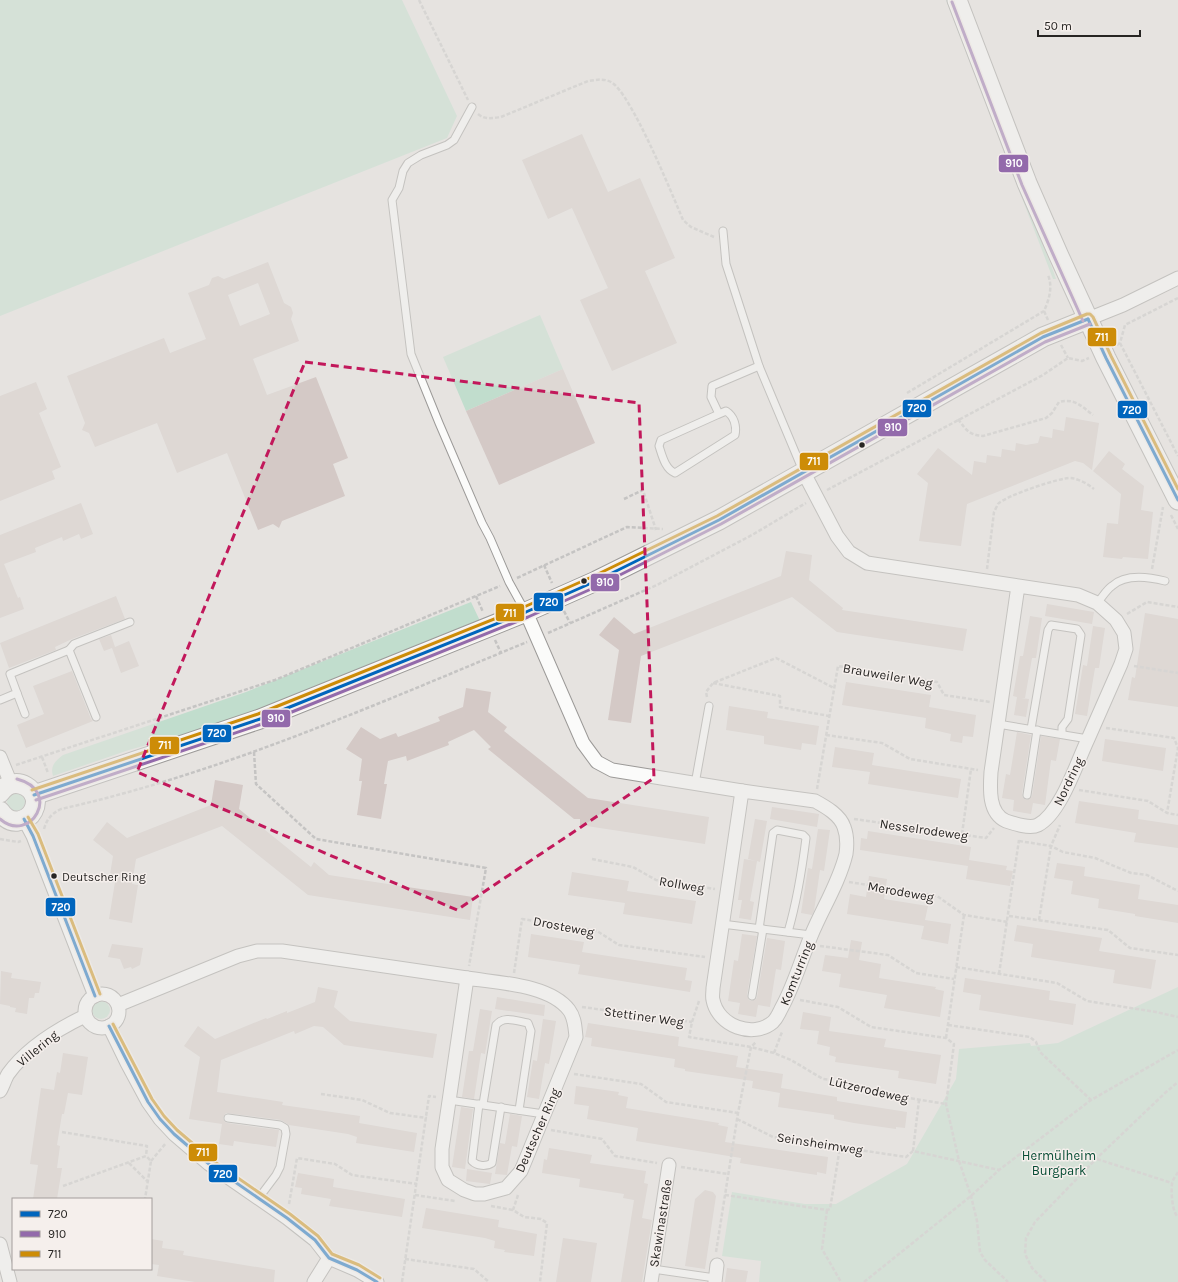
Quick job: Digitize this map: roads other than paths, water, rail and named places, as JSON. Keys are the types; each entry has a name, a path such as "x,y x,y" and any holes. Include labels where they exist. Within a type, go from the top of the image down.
{"street":[{"path":"957,0 1027,183 1103,351 1178,500"},
{"path":"34,796 260,719 526,612 596,581 719,520 1043,337 1123,305 1178,278"},
{"name":"Nordring","path":"804,473 837,536 849,552 867,563 1078,595 1097,603 1116,620 1124,633 1126,649 1122,664 1064,793 1049,816 1038,825 1019,826 1001,818 992,804 990,790 991,772 998,724"},
{"path":"998,724 1018,586"},
{"name":"Komturring","path":"526,612 583,743 597,762 612,770 815,802 837,817 844,827 846,853 837,880 810,939 789,993 774,1021 767,1027 758,1030 741,1029 727,1022 718,1011 713,1000 713,988 722,924"},
{"path":"0,811 7,819 12,821 24,819 32,814 35,805 34,796 27,787 4,776"},
{"path":"722,924 742,791"},
{"path":"24,819 33,836 95,996"},
{"path":"118,1006 238,956 257,951 282,951 467,978"},
{"name":"Deutscher Ring","path":"467,978 513,985 543,992 557,1000 569,1010 575,1022 576,1037 521,1171 506,1188 484,1194 475,1194 464,1190 448,1180 442,1167 442,1149 467,978"},
{"path":"101,994 113,999 118,1006 119,1012 117,1019 109,1026 102,1028 95,1027 89,1023 85,1016 86,1004 90,999 101,994"},
{"name":"Villering","path":"0,1091 4,1073 52,1034 85,1016"},
{"path":"109,1026 148,1102 160,1119 174,1134 208,1164 315,1240 329,1258 357,1270 377,1282"},
{"name":"Skawinastraße","path":"652,1276 669,1165"},
{"path":"0,1244 10,1282"},
{"path":"314,1282 329,1258"},
{"path":"715,1280 717,1265"}],"lane":[{"path":"472,107 454,140 447,145 421,155 408,163 403,171 399,188 392,200 411,354 453,458 509,582 526,612"},
{"path":"723,232 726,264 760,366 804,473"},
{"path":"719,414 711,397 712,386 760,366"},
{"path":"726,411 731,414 737,428 735,435 675,473 668,468 658,446 661,440 719,414 726,411"},
{"path":"1097,603 1112,585 1128,578 1150,577 1165,581"},
{"path":"25,714 10,674 69,650 74,644 130,622"},
{"path":"1027,795 1034,730 1048,630 1052,625 1077,629 1081,635 1068,719 1062,727 1062,734"},
{"path":"69,650 96,717"},
{"path":"0,700 17,693"},
{"path":"695,784 709,706"},
{"path":"998,724 1088,739"},
{"path":"752,996 773,833 777,830 803,835 806,838 796,903 788,932"},
{"path":"722,924 788,932 810,939"},
{"path":"501,1107 492,1163 487,1166 475,1164 472,1161 496,1026 500,1021 505,1019 528,1023 532,1031 519,1110"},
{"path":"449,1100 544,1114"},
{"path":"228,1118 280,1125 285,1128 286,1134 280,1167 276,1175 258,1199"},
{"path":"652,1276 715,1280"}],"place":[{"name":"Deutscher Ring","path":"54,876"}],"park label":[{"name":"Hermülheim Burgpark","path":"1059,1162"}]}
